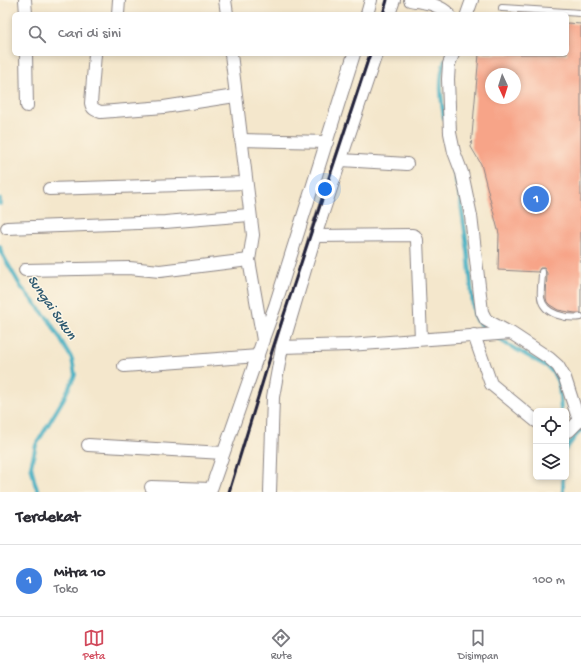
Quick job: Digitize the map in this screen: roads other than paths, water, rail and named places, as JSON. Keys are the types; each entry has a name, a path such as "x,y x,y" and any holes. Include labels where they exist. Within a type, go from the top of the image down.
{"street":[{"path":"25,0 26,12"},
{"path":"118,12 119,0"},
{"path":"225,0 227,12"},
{"path":"368,12 371,0"},
{"path":"391,12 394,0"},
{"path":"410,0 429,3 441,7 447,12"},
{"path":"468,12 472,0"},
{"path":"26,56 27,106"},
{"path":"95,56 91,103 93,108 101,112 164,107 235,96"},
{"path":"231,56 249,215 253,235 249,260 263,340"},
{"path":"151,487 210,491 275,306 353,56"},
{"path":"270,492 272,411 282,347 315,236 375,56"},
{"path":"452,56 449,64 450,133 454,152 462,173 471,216 482,312 486,320 511,333 549,358 558,366 565,378 580,420 573,428 569,430"},
{"path":"241,140 327,142"},
{"path":"341,160 407,164"},
{"path":"49,189 246,182"},
{"path":"8,228 165,222 249,215"},
{"path":"315,236 415,236 417,240 420,340"},
{"path":"25,270 129,268 160,271 249,260"},
{"path":"282,347 333,346 511,333"},
{"path":"477,335 490,384 533,420"},
{"path":"124,366 258,356"},
{"path":"88,445 223,453"}],"lane":[{"path":"502,8 565,12"},
{"path":"569,12 581,13"},
{"path":"542,272 541,299 547,309 557,315 575,318 581,317"}],"waterway":[{"path":"444,118 441,96 441,74 445,60"},
{"path":"451,158 460,198 468,252 473,307 476,320 489,332"},
{"name":"Sungai Sukun","path":"0,199 0,204"},
{"name":"Sungai Sukun","path":"0,246 1,252 21,287 49,320 72,359 75,375 64,398 36,445 31,466 35,484 39,492"},
{"path":"496,337 548,367 554,374 559,384 561,408"},
{"path":"569,445 581,429"},
{"path":"563,480 563,492"}],"railway":[{"path":"384,12 387,0"},
{"path":"229,492 273,348 369,56"}],"place":[{"name":"Mitra 10","path":"536,199"}]}
